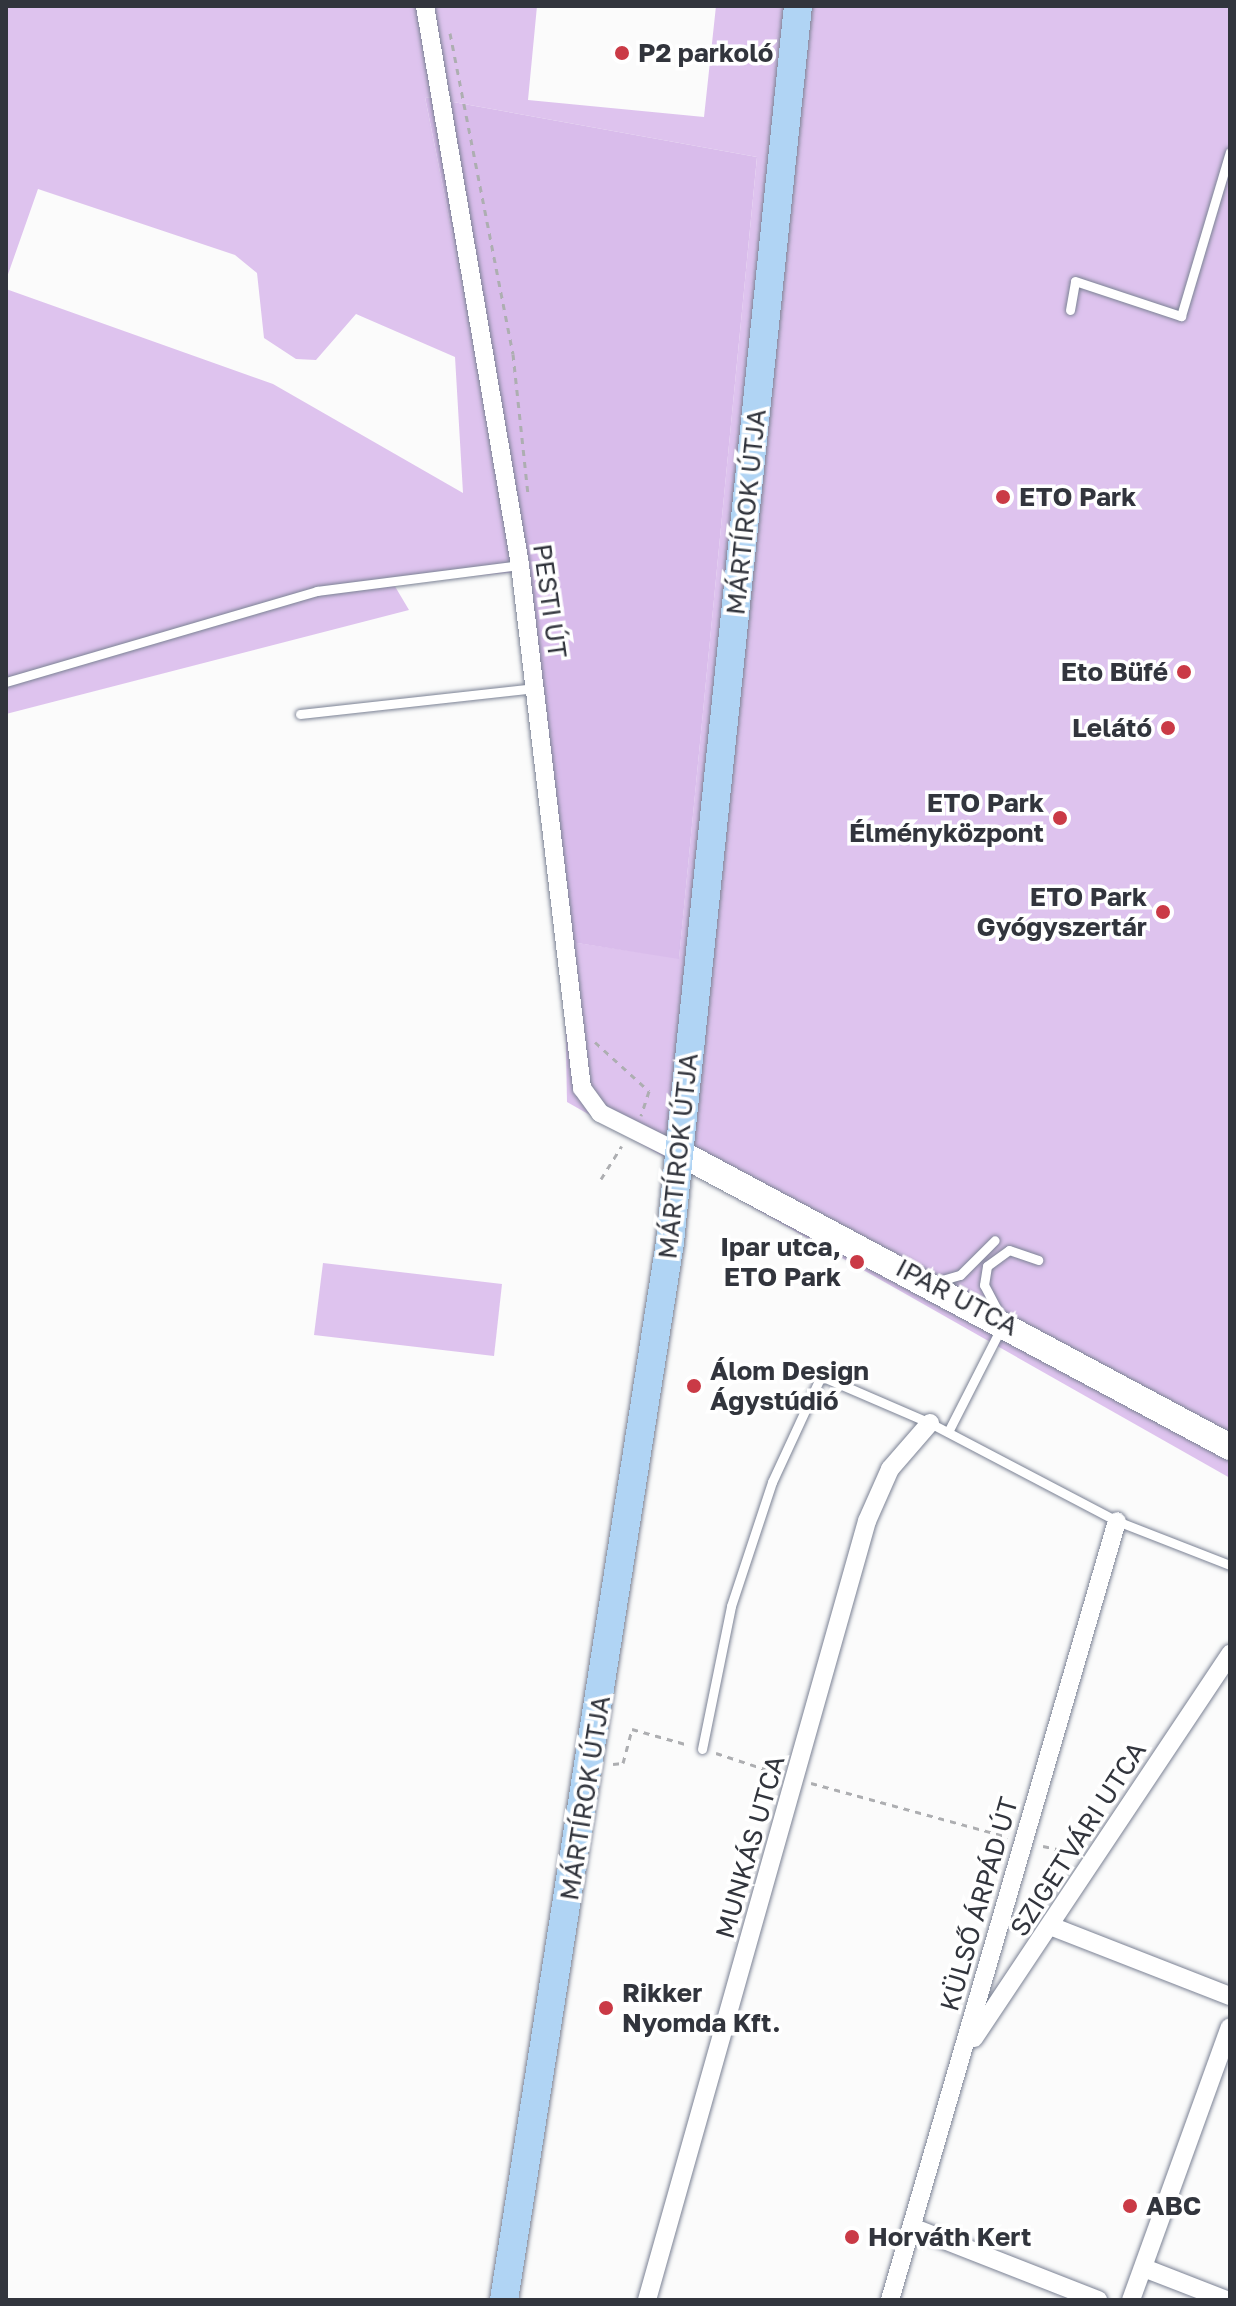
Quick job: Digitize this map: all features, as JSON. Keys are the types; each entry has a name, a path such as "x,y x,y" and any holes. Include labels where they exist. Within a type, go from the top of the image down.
{"main road":[{"name":"MÁRTÍROK ÚTJA","path":"504,2300 680,1153 798,6"}],"street":[{"name":"PESTI ÚT","path":"425,6 520,565 582,1088 600,1113 632,1132 680,1153"},
{"name":"IPAR UTCA","path":"680,1153 932,1283 1230,1447"},
{"name":"MUNKÁS UTCA","path":"647,2300 797,1779 867,1521 890,1469 930,1423"},
{"name":"KÜLSŐ ÁRPÁD ÚT","path":"890,2300 914,2228 1117,1521"},
{"name":"SZIGETVÁRI UTCA","path":"965,2050 1053,1927 1230,1654"},
{"path":"1053,1927 1230,1996"},
{"path":"1131,2300 1230,2027"},
{"path":"914,2228 1098,2300"},
{"path":"1144,2268 1226,2300"}],"lane":[{"path":"1070,310 1075,281 1181,316 1230,152"},
{"path":"6,682 317,591 520,565"},
{"path":"300,714 536,688"},
{"path":"932,1283 960,1275 995,1240"},
{"path":"948,1432 1004,1322 984,1285 987,1266 1009,1250 1038,1260"},
{"path":"702,1749 731,1606 772,1482 821,1376 930,1423 1117,1521 1230,1565"}],"path":[{"path":"447,22 513,354 529,502"},
{"path":"593,1027 604,1058 649,1091 632,1132 601,1179"},
{"path":"608,1764 623,1763 632,1729 797,1779 1023,1841 1098,1858"}],"shaded area":[{"path":"6,6 537,6 528,100 704,117 716,6 1230,6 1230,1478 567,1102 564,941 679,958 757,157 425,97 520,572 393,583 409,610 6,714 6,289 273,384 463,493 455,357 356,314 316,360 296,359 264,338 257,273 235,255 38,189 6,280"},
{"path":"425,97 757,157 679,959 564,941 520,572"},
{"path":"323,1263 502,1284 494,1356 314,1335"}],"place":[{"name":"P2 parkoló","path":"622,53"},
{"name":"ETO Park","path":"1003,497"},
{"name":"Eto Büfé","path":"1184,672"},
{"name":"Lelátó","path":"1168,728"},
{"name":"ETO Park Élményközpont","path":"1060,818"},
{"name":"ETO Park Gyógyszertár","path":"1163,912"},
{"name":"Ipar utca, ETO Park","path":"857,1262"},
{"name":"Álom Design Ágystúdió","path":"694,1386"},
{"name":"Rikker Nyomda Kft.","path":"606,2008"},
{"name":"ABC","path":"1130,2206"},
{"name":"Horváth Kert","path":"852,2237"}]}
